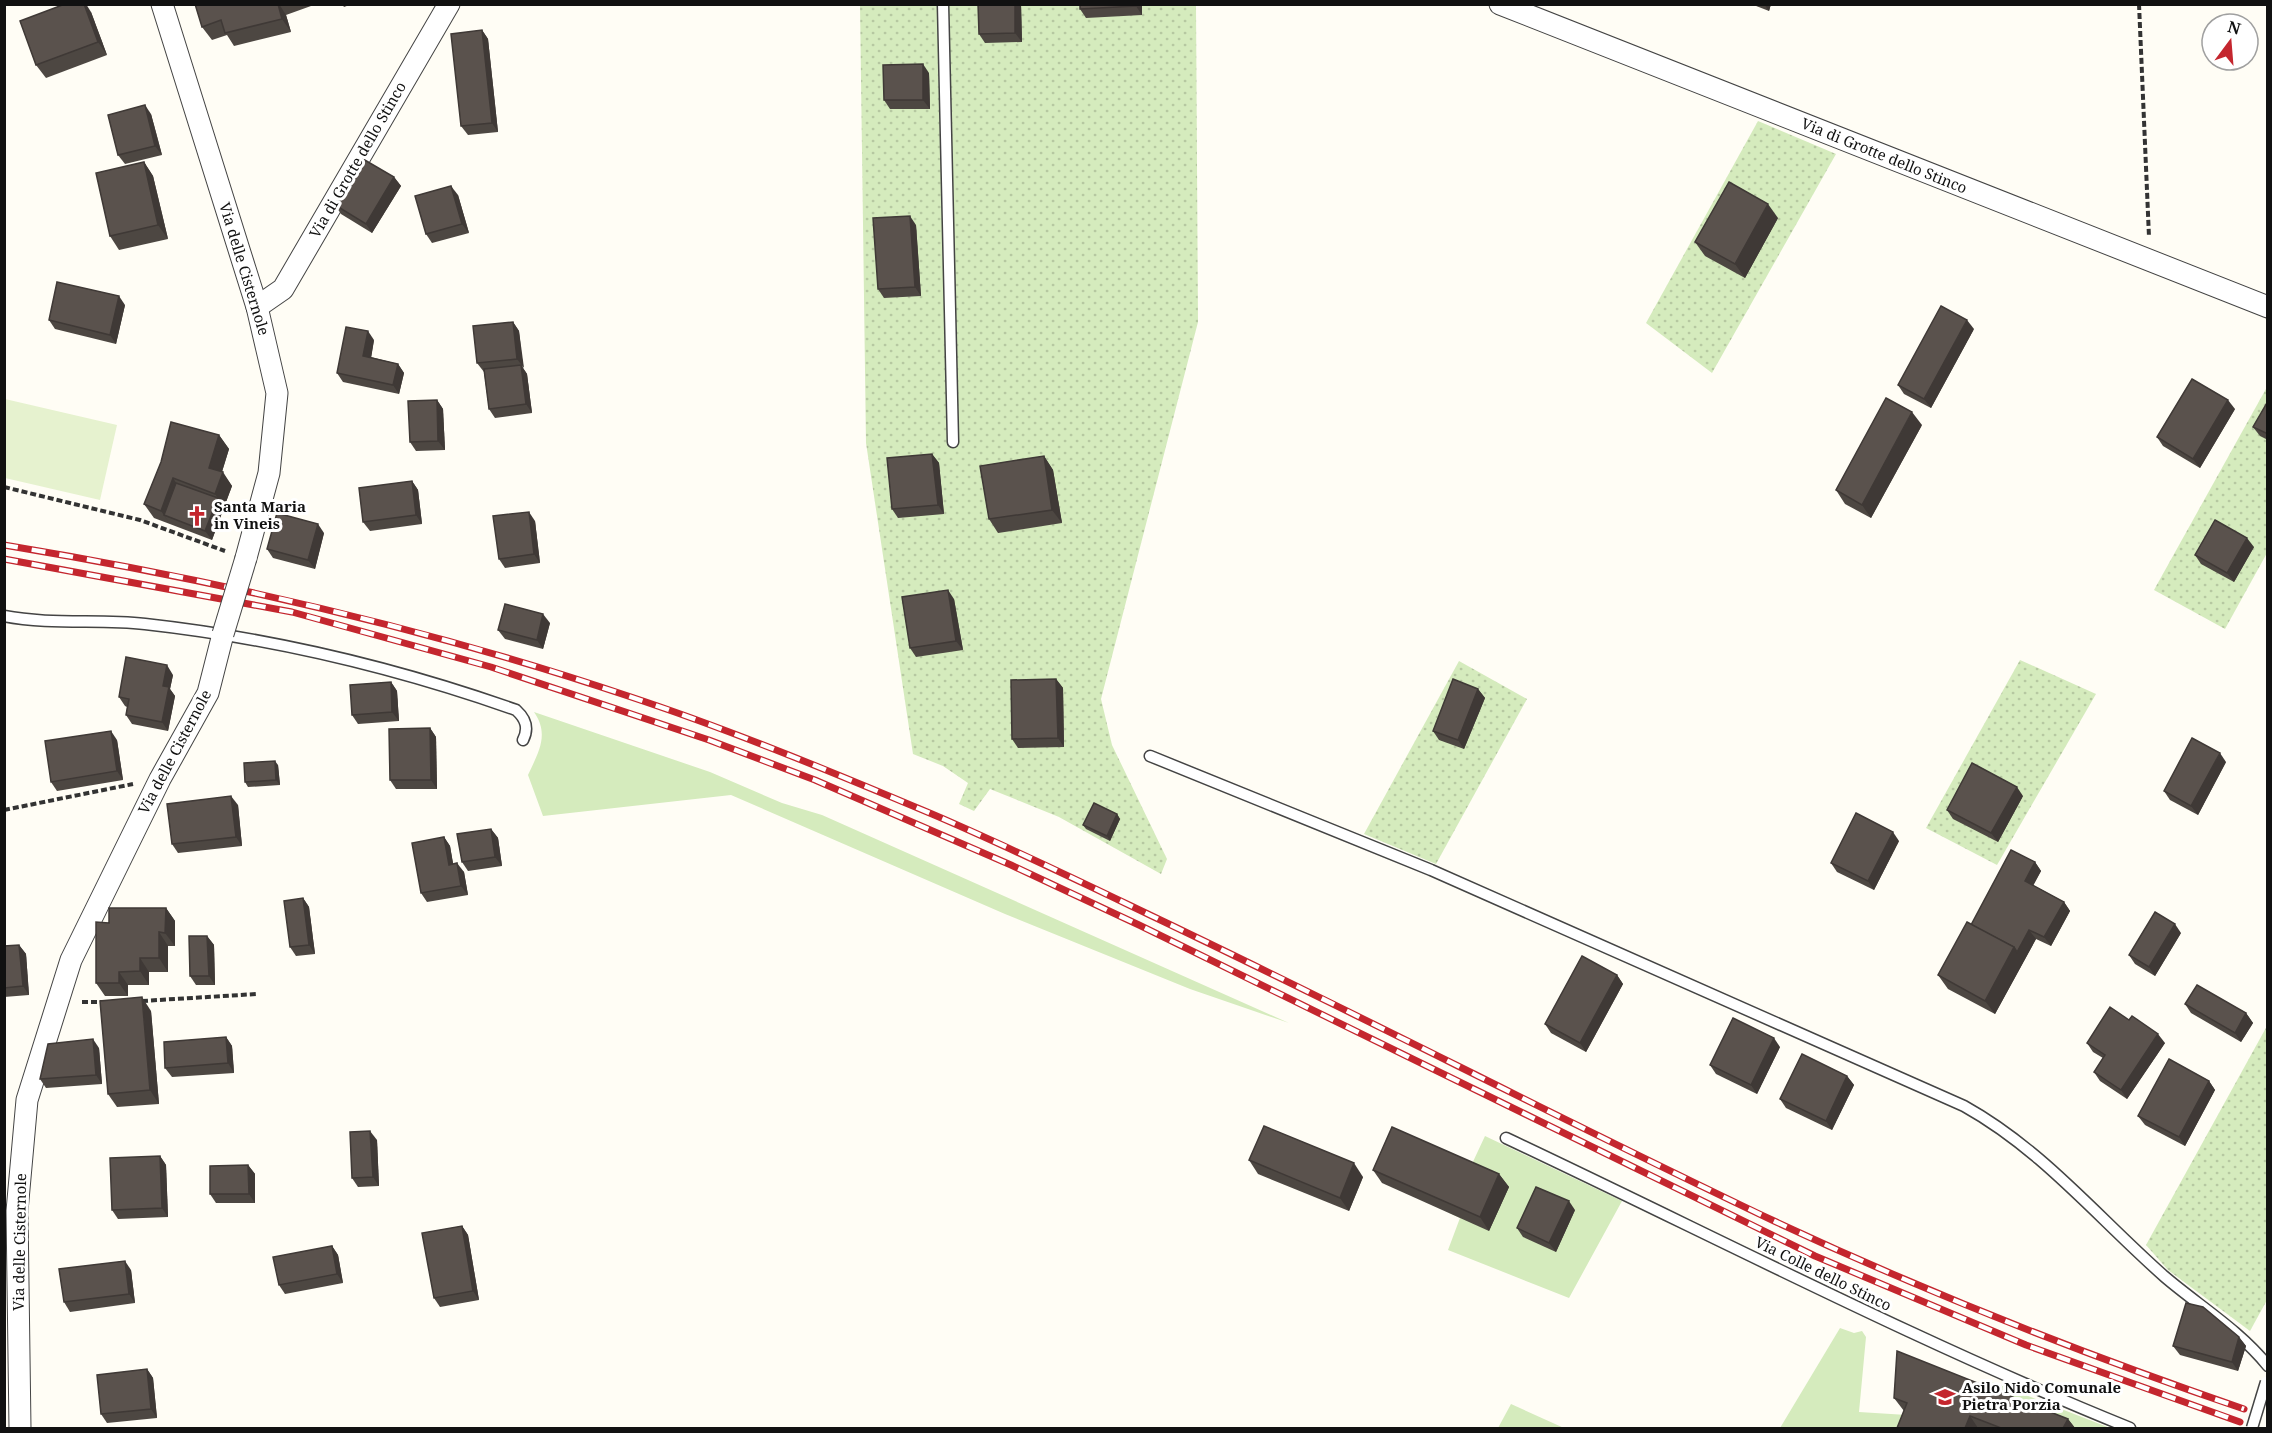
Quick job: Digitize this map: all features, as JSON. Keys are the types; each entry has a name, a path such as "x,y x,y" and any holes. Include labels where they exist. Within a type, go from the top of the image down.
{"street":[{"name":"Via delle Cisternole","path":"20,1428 18,1199 27,1100 70,960 160,779 208,693 269,473 277,393 257,308 162,4"},
{"name":"Via di Grotte dello Stinco","path":"257,308 283,289 449,4"},
{"name":"Via di Grotte dello Stinco","path":"1500,4 2268,307"}],"lane":[{"path":"943,4 953,442"},
{"path":"4,616 27,620 142,624 223,634 406,674 516,710 525,720 526,734 523,740"},
{"path":"1150,756 1431,870 1964,1107 2005,1132 2041,1159 2163,1275 2243,1339 2268,1366"},
{"name":"Via Colle dello Stinco","path":"1506,1138 1854,1307 2055,1398 2130,1428"},
{"path":"2252,1428 2267,1377"}],"path":[{"path":"2139,4 2149,236 2140,258"},
{"path":"4,487 140,520 246,558"},
{"path":"4,810 160,779"},
{"path":"141,1001 257,994"},
{"path":"57,1003 105,1002"}],"green space":[{"path":"860,5 993,5 1021,42 1021,5 1086,5 1142,15 1142,5 1196,5 1198,322 1101,699 1112,745 1167,859 1161,874 1059,817 990,789 974,811 959,804 968,783 943,766 913,754 866,443"},
{"path":"1758,121 1836,154 1712,373 1646,323"},
{"path":"2267,387 2267,553 2225,629 2154,590"},
{"path":"5,399 117,425 100,500 5,478"},
{"path":"2020,660 2096,694 1997,865 1926,828"},
{"path":"1459,661 1527,699 1436,864 1364,834"},
{"path":"534,712 710,772 782,803 822,815 1289,1023 1190,989 1005,914 731,795 543,816 528,775 539,751 542,736 539,720"},
{"path":"2267,1026 2267,1300 2250,1331 2168,1270 2146,1245"},
{"path":"1485,1136 1622,1201 1569,1298 1448,1250 1460,1218 1449,1213"},
{"path":"1840,1328 1854,1333 1862,1331 1866,1337 1859,1412 1907,1415 1917,1428 1780,1428"},
{"path":"1990,1381 2110,1428 2060,1428 1983,1398"},
{"path":"1511,1404 1564,1428 1498,1428"}],"building":[{"path":"65,4 84,4 98,42 36,65 20,21"},
{"path":"195,4 278,4 282,19 225,33 221,20 202,27"},
{"path":"978,4 1015,4 1015,33 979,34"},
{"path":"1080,4 1136,4 1136,6 1080,9"},
{"path":"482,30 492,123 461,126 451,34"},
{"path":"923,64 923,100 884,100 883,65"},
{"path":"145,105 155,146 118,155 108,115"},
{"path":"363,159 394,177 366,224 335,205"},
{"path":"144,162 158,225 110,236 96,173"},
{"path":"1729,182 1768,204 1735,264 1695,242"},
{"path":"451,186 462,224 426,234 415,196"},
{"path":"910,216 915,287 878,289 873,218"},
{"path":"57,282 119,296 110,335 49,320"},
{"path":"1941,306 1967,320 1924,399 1898,385"},
{"path":"513,322 517,359 477,363 473,326"},
{"path":"346,327 368,331 363,356 398,364 393,385 337,373"},
{"path":"521,365 526,404 489,409 484,369"},
{"path":"2192,379 2228,400 2193,459 2157,437"},
{"path":"1886,398 1912,412 1862,505 1836,490"},
{"path":"437,400 438,441 410,442 408,401"},
{"path":"2268,401 2268,434 2253,427"},
{"path":"171,422 219,435 209,468 223,472 215,494 173,478 161,511 144,504 161,462"},
{"path":"932,454 938,505 892,509 887,458"},
{"path":"1044,456 1052,510 989,519 980,466"},
{"path":"412,481 416,515 363,522 359,488"},
{"name":"Santa Maria in Vineis","path":"176,483 218,498 205,531 164,515"},
{"path":"529,512 534,554 499,559 493,516"},
{"path":"277,513 318,524 308,560 267,549"},
{"path":"2215,520 2247,538 2227,573 2195,555"},
{"path":"948,590 956,641 910,648 902,597"},
{"path":"505,604 543,614 537,640 498,630"},
{"path":"126,657 167,665 163,686 169,687 162,722 126,715 129,699 119,697"},
{"path":"1056,679 1058,738 1012,739 1011,680"},
{"path":"1453,679 1478,689 1458,740 1433,731"},
{"path":"391,682 392,712 352,715 350,685"},
{"path":"430,728 431,780 390,780 389,729"},
{"path":"111,731 117,771 51,782 45,741"},
{"path":"2192,738 2220,753 2191,806 2164,791"},
{"path":"275,761 276,780 245,782 244,763"},
{"path":"1972,763 2017,787 1991,833 1947,810"},
{"path":"231,796 236,837 172,844 167,804"},
{"path":"1094,803 1117,814 1107,836 1083,825"},
{"path":"1856,813 1893,832 1868,881 1831,863"},
{"path":"491,829 495,857 462,862 457,834"},
{"path":"444,837 449,865 457,863 461,886 421,893 412,843"},
{"path":"2011,850 2035,862 2025,881 2064,902 2044,937 2029,930 2017,952 2014,947 1971,925"},
{"path":"303,898 309,945 290,947 284,901"},
{"path":"109,908 166,908 165,933 159,932 159,958 140,958 140,971 119,972 119,983 96,983 96,922 109,923"},
{"path":"2155,912 2175,924 2149,967 2129,955"},
{"path":"1967,922 2014,947 1985,1001 1938,975"},
{"path":"189,936 207,936 209,976 190,976"},
{"path":"19,945 23,986 4,988 4,946"},
{"path":"1582,956 1617,975 1580,1043 1545,1024"},
{"path":"2197,985 2246,1013 2235,1033 2185,1004"},
{"path":"142,997 150,1090 108,1094 100,1001"},
{"path":"2110,1007 2129,1020 2132,1016 2158,1034 2121,1090 2094,1072 2105,1055 2087,1043"},
{"path":"1733,1018 1774,1038 1751,1085 1710,1065"},
{"path":"226,1037 228,1063 165,1068 164,1042"},
{"path":"93,1039 96,1075 40,1079 48,1044"},
{"path":"1802,1054 1847,1076 1826,1121 1780,1099"},
{"path":"2169,1059 2209,1081 2179,1137 2138,1116"},
{"path":"1264,1126 1354,1163 1340,1198 1249,1160"},
{"path":"1392,1127 1499,1174 1480,1217 1373,1170"},
{"path":"370,1131 373,1177 352,1178 350,1132"},
{"path":"160,1156 162,1208 112,1210 110,1158"},
{"path":"248,1165 249,1194 210,1194 210,1166"},
{"path":"1536,1187 1569,1201 1549,1243 1517,1228"},
{"path":"462,1226 473,1291 434,1298 422,1233"},
{"path":"332,1246 337,1274 279,1285 273,1257"},
{"path":"125,1261 129,1294 64,1302 59,1269"},
{"path":"2186,1303 2203,1307 2239,1337 2232,1362 2173,1346"},
{"path":"1897,1351 2068,1419 2063,1428 2001,1428 1970,1416 1965,1428 1897,1428 1907,1403 1894,1398"},
{"path":"147,1369 151,1409 101,1414 97,1375"}],"railway":[{"path":"4,545 241,590 397,627 551,671 743,737 932,814 1043,864 1230,953 1694,1183 1830,1247 2005,1321 2244,1409"},
{"path":"4,559 292,612 491,667 709,740 815,780 1011,865 1139,925 1815,1256 2026,1345 2240,1422"}],"place":[{"name":"Santa Maria in Vineis","path":"197,516"},
{"name":"Asilo Nido Comunale Pietra Porzia","path":"1945,1397"}]}
